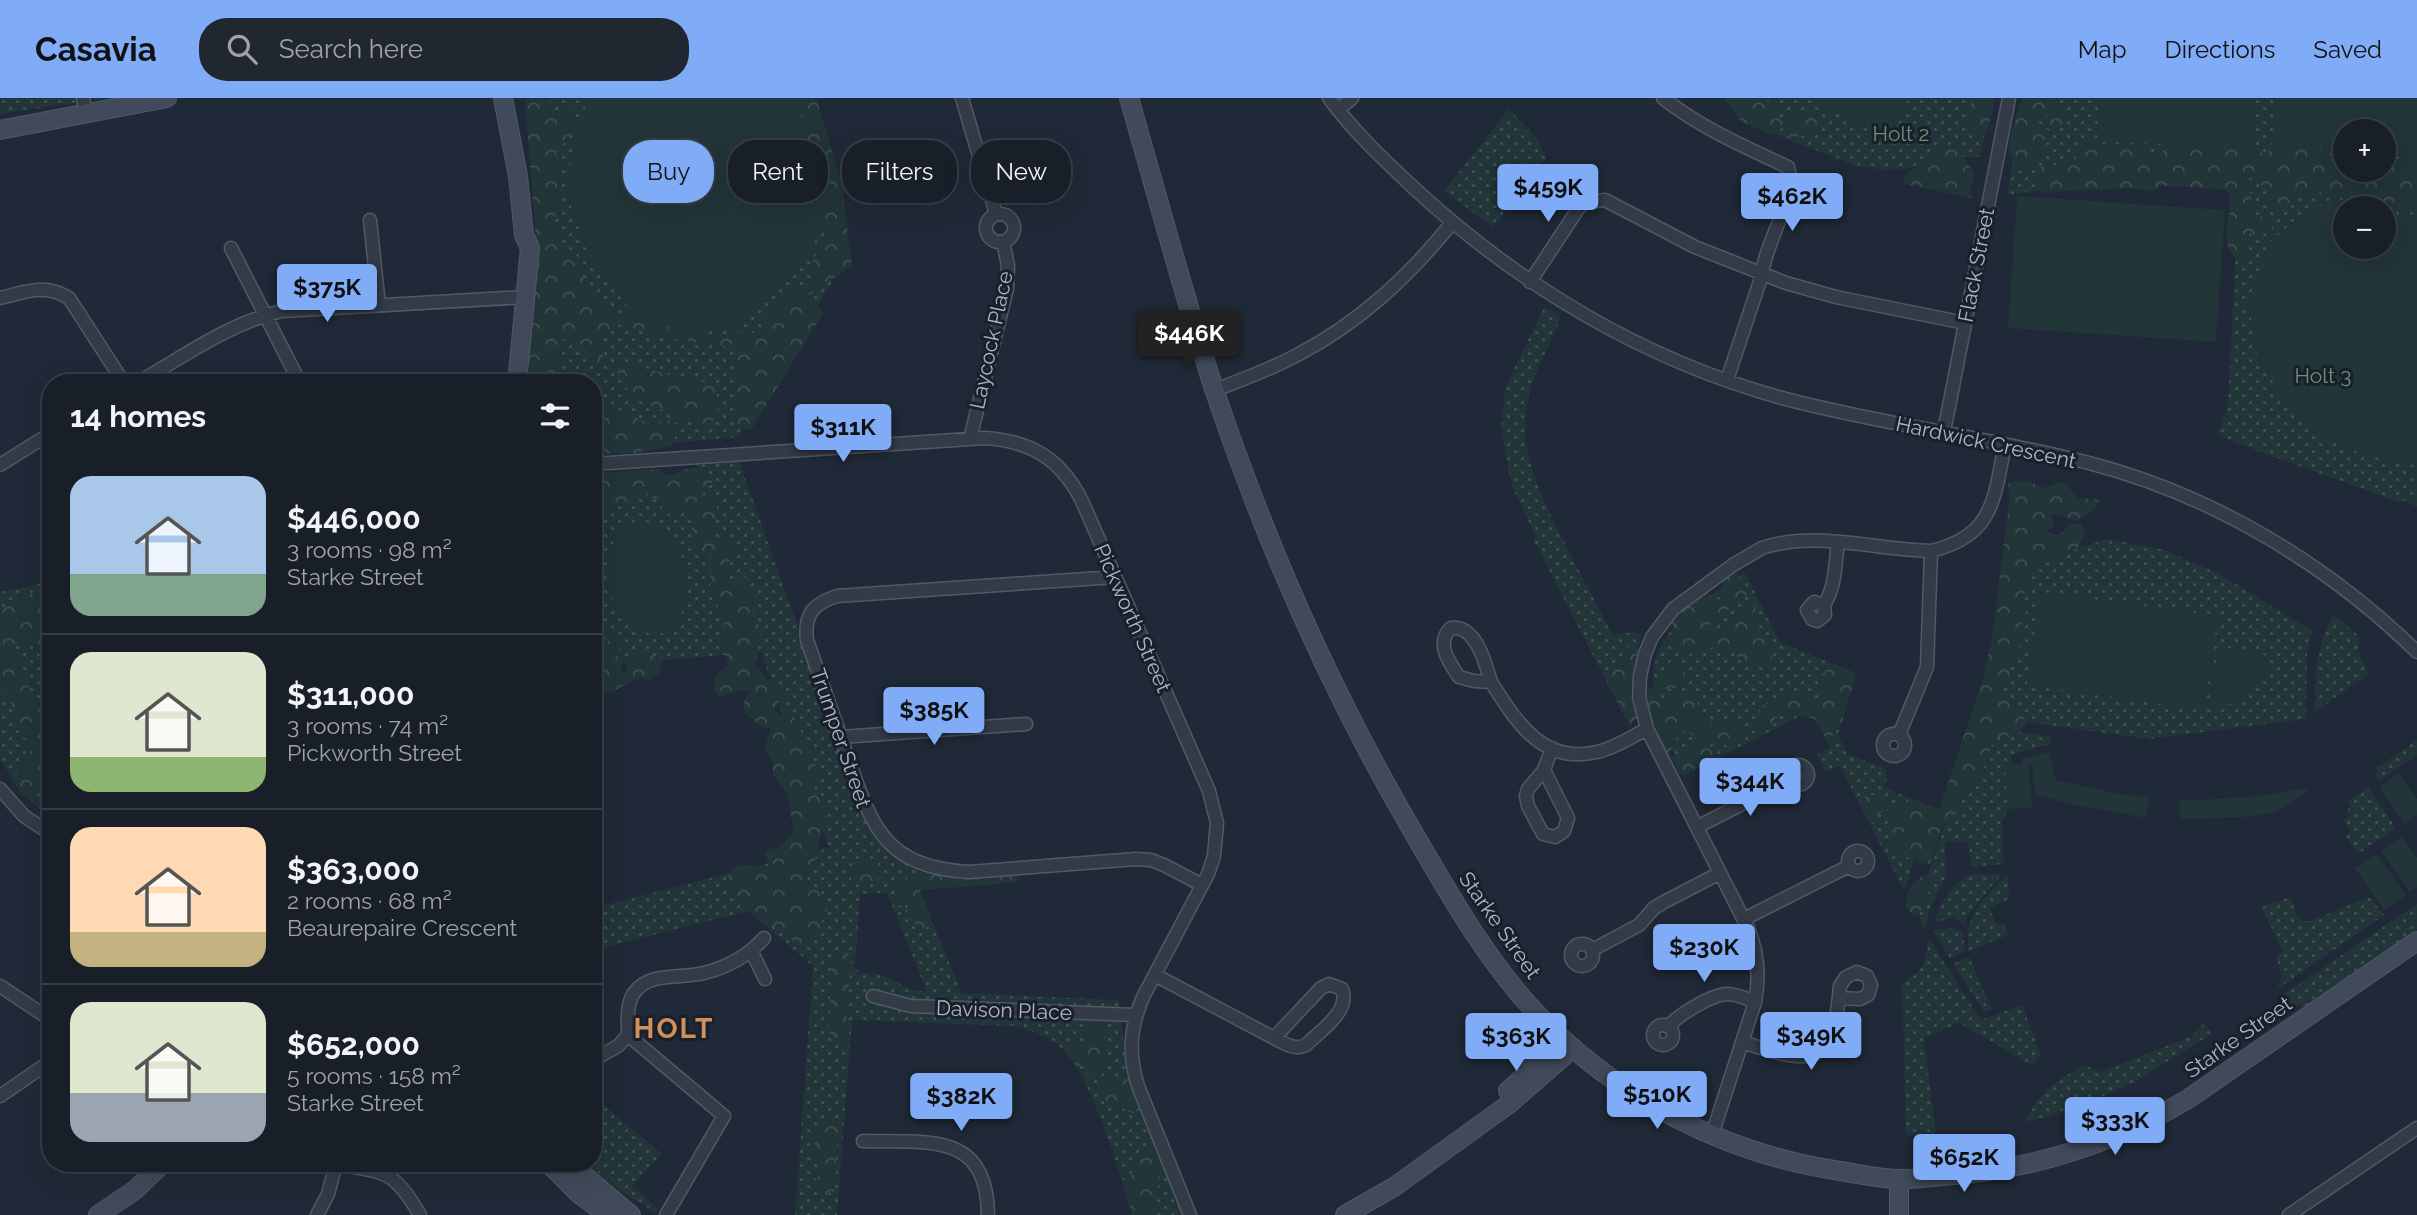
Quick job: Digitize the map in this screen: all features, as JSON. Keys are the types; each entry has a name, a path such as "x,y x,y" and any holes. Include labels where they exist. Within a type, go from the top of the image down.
{"street":[{"path":"2,128 85,106 167,98"},
{"name":"Laycock Place","path":"962,98 996,214"},
{"name":"Starke Street","path":"1129,98 1215,390 1253,496 1296,603 1340,697 1401,812 1492,959 1539,1016 1598,1069 1664,1112 1759,1154 1805,1166 1899,1179 1980,1174 2036,1163 2100,1143 2149,1122 2197,1093 2417,941"},
{"name":"Hardwick Crescent","path":"1329,98 1385,160 1452,223 1530,282 1631,340 1673,360 1727,380 1832,411 2078,460 2185,496 2275,542 2335,582 2384,621 2417,652"},
{"path":"1338,110 1352,98"},
{"path":"1663,98 1684,114 1788,167 1791,177 1727,380"},
{"name":"Flack Street","path":"1944,432 2009,98"},
{"path":"501,103 517,176 524,235 530,248 520,297 515,355 516,374"},
{"path":"1530,282 1578,209 1586,202 1598,200 1611,203 1695,247 1762,275 1836,297 1965,323"},
{"name":"Laycock Place","path":"996,214 1006,216 1013,224 1012,235 1003,242 993,241 986,232 987,221 996,214"},
{"path":"370,220 379,305"},
{"path":"1215,390 1296,356 1356,319 1401,281 1452,223"},
{"name":"Laycock Place","path":"970,439 1007,289 1008,265 1003,242"},
{"path":"231,248 295,374"},
{"path":"0,298 47,288 69,298 118,374"},
{"path":"153,374 231,329 265,315 300,309 520,297"},
{"path":"510,374 515,355"},
{"name":"Pickworth Street","path":"602,463 985,438 1016,442 1035,450 1060,468 1076,488 1214,807 1217,840 1212,864 1135,1015 1130,1042 1133,1071 1190,1215"},
{"path":"0,465 42,439"},
{"path":"1712,1135 1755,1002 1757,957 1744,919 1647,729 1639,697 1642,663 1652,637 1673,609 1733,565 1762,548 1793,540 1931,551 1951,546 1969,537 1981,524 1993,501 2005,444"},
{"path":"1824,605 1831,594 1834,581 1838,542"},
{"path":"1899,736 1927,667 1931,551"},
{"name":"Trumper Street","path":"1115,577 837,596 822,601 810,612 806,626 807,640 870,819 891,845 921,863 943,870 969,872 1151,860 1202,885"},
{"path":"1491,682 1464,680 1459,677 1442,643 1443,637 1451,628 1459,627 1468,631 1491,682 1520,727 1534,740 1574,754 1597,752 1647,729"},
{"path":"841,737 1026,724"},
{"path":"1544,770 1567,818 1564,831 1555,837 1543,834 1526,801 1528,789 1544,770 1552,748"},
{"path":"1697,827 1789,780"},
{"path":"0,789 24,816 42,828"},
{"path":"1744,919 1849,866"},
{"path":"1592,950 1639,925 1654,908 1720,873"},
{"path":"602,1055 618,1046 628,1035 629,1002 645,983 653,979 704,973 752,952 764,939"},
{"path":"752,952 765,979"},
{"path":"1155,975 1274,1038 1294,1048 1306,1045 1343,1007 1345,995 1342,989 1329,984 1321,988 1274,1038"},
{"path":"0,986 42,1014"},
{"path":"1668,1027 1679,1015 1720,995 1733,994 1755,1002"},
{"name":"Davison Place","path":"873,996 911,1006 1135,1015"},
{"path":"1742,1042 1785,1056 1799,1058 1812,1055 1821,1050 1832,1037 1839,998"},
{"path":"1524,1076 1538,1039 1539,1016"},
{"path":"628,1035 724,1116 666,1215"},
{"path":"1484,1119 1504,1094 1524,1076 1551,1052 1568,1044"},
{"path":"1345,1215 1417,1171 1484,1119 1509,1104 1563,1057 1568,1044"},
{"path":"0,1096 42,1067"},
{"path":"1543,1076 1579,1067 1598,1069"},
{"path":"2289,1215 2417,1128"},
{"path":"863,1141 938,1144 959,1150 975,1162 984,1179 988,1215"},
{"path":"98,1215 135,1190 154,1172"},
{"path":"317,1215 328,1194 334,1172"},
{"path":"379,1172 403,1187 420,1215"},
{"path":"556,1172 579,1194 608,1215"},
{"path":"580,1172 631,1215"},
{"path":"1899,1179 1899,1215"}],"green space":[{"path":"0,98 107,98 0,114"},
{"path":"525,98 549,98 555,117 567,106 575,108 570,136 556,152 562,188 553,226 564,245 578,257 586,291 612,313 718,336 743,331 760,334 768,311 810,280 813,260 826,235 820,203 828,203 828,140 807,140 799,98 816,98 841,179 852,266 806,297 824,312 751,430 737,427 734,392 736,352 721,345 671,339 619,324 601,338 604,364 577,349 574,332 558,344 561,366 557,374 528,374 535,225"},
{"path":"530,98 808,98 820,140 728,140 728,203 828,203 828,171 845,233 831,284 738,437 602,449 602,374 538,374 549,245"},
{"path":"592,98 797,98 807,140 728,140 728,203 822,203 825,215 809,258 743,325 693,333 636,318 587,251 566,191 577,123"},
{"name":"Holt 2","path":"1725,98 1992,98 1980,157 1952,157 1912,168 1885,170 1857,166 1742,122"},
{"path":"1725,98 1764,98 1777,109 1778,119 1808,111 1818,117 1820,128 1803,136 1788,137 1784,127 1770,134 1742,122"},
{"path":"1807,98 1909,98 1888,139"},
{"path":"1971,98 1995,98 1988,130 1976,132 1966,127"},
{"path":"2022,98 2054,98 2053,103 2068,106 2058,134 2050,133 2047,115 2036,122 2048,130 2042,158 2033,167 2017,171 2012,162 2010,144"},
{"name":"Holt 3","path":"2025,98 2417,98 2417,507 2404,500 2401,503 2220,437 2218,434 2228,404 2239,180 2127,178 2007,195"},
{"path":"2099,98 2255,98 2253,148 2097,141"},
{"path":"2276,98 2417,98 2417,159 2396,156 2396,119 2333,119 2333,149 2272,141"},
{"path":"1509,109 1539,141 1546,159 1493,227 1444,191"},
{"path":"2087,136 2096,138 2097,143 2103,144 2149,144 2150,150 2157,158 2168,145 2259,146 2266,160 2272,141 2333,154 2333,182 2396,182 2396,160 2406,161 2417,173 2417,210 2396,208 2396,196 2312,192 2298,196 2281,210 2272,212 2267,208 2274,190 2263,188 2258,180 2249,178 2252,208 2249,217 2262,217 2272,224 2271,232 2255,236 2248,233 2245,259 2238,261 2227,244 2230,202 2229,193 2223,189 2161,186 2151,191 2130,188 2041,192 2029,179 2043,165 2056,165 2063,159 2076,161 2075,153"},
{"path":"1947,146 1957,149 1975,174 1971,185 1972,198 1905,184 1903,177"},
{"path":"2017,196 2225,210 2216,342 2008,328"},
{"name":"Holt 3","path":"2333,202 2333,259 2396,259 2396,214 2417,226 2417,463 2410,465 2366,455 2318,436 2282,397 2257,355 2249,303 2268,244 2306,210"},
{"path":"1544,307 1561,315 1529,394 1526,435 1529,455 1549,513 1613,635 1635,632 1641,634 1630,693 1632,723 1629,725 1533,539 1536,538 1511,483 1501,428 1505,388"},
{"path":"620,361 687,380 714,383 719,406 709,429 633,398 617,374"},
{"path":"602,399 616,409 660,428 663,417 679,426 672,446 634,453 602,454"},
{"path":"741,458 742,470 870,827 897,857 926,874 919,890 962,993 1119,1000 1127,1076 1185,1215 1132,1215 1093,1100 1071,1059 1049,1039 1015,1026 852,1020 837,1215 795,1215 813,966 748,911 602,948 602,906 829,848 761,652 602,665 602,479 699,473 695,461","holes":["887,893 927,992 855,968 860,894"]},
{"path":"694,468 713,481 701,496 703,498 709,493 716,503 714,537 725,538 731,544 734,555 725,566 727,576 733,584 747,577 757,599 756,611 746,618 762,627 755,665 782,696 774,710 780,715 793,715 821,776 815,785 815,796 824,798 828,808 815,860 806,883 825,896 827,909 813,945 797,943 757,915 739,899 726,881 730,873 740,865 770,865 764,854 769,849 778,848 792,835 793,827 788,795 773,775 773,762 765,748 771,727 764,729 744,712 743,703 750,690 719,697 715,691 714,678 728,665 723,638 724,616 711,595 711,558 705,550 693,545 690,510 681,505 667,515 660,513 664,500 670,497 665,493 654,499 639,487 635,500 608,508 602,513 602,472 658,469 669,477"},
{"path":"2028,481 2044,488 2063,481 2078,498 2102,500 2090,513 2077,521 2051,513 2054,526 2045,532 2059,535 2069,525 2080,523 2085,531 2082,541 2071,553 2038,569 2021,599 2022,605 2029,605 2023,621 2019,650 2007,667 2013,678 2003,686 2003,692 2019,705 2026,725 2015,736 2000,737 1993,742 1981,776 1974,786 1966,789 1956,814 1943,825 1930,864 1918,862 1899,852 1890,842 1887,831 1889,813 1912,799 1939,809 1983,679 1992,638 2010,496 2008,484"},
{"path":"634,522 650,523 663,531 676,546 684,565 687,594 679,619 666,631 650,633 634,627 620,613 610,594 606,572 611,549 619,532"},
{"path":"2108,539 2161,549 2218,573 2312,631 2307,654 2306,719 2149,739 1984,716 2011,555 2074,549"},
{"path":"1732,570 1749,593 1705,628 1720,628 1753,602 1758,626 1766,635 1773,651 1765,667 1742,662 1734,653 1718,646 1690,654 1677,651 1670,619 1702,590 1717,600 1725,597 1722,577"},
{"path":"1745,573 1780,642 1856,673 1838,735 1847,754 1885,768 1887,778 1884,787 1933,808 1904,891 1840,766 1826,772 1816,754 1830,747 1816,720 1802,715 1685,775 1665,735 1654,695 1653,675 1657,656 1667,636 1683,617"},
{"path":"42,584 42,811 16,785 0,759 0,592"},
{"path":"42,589 42,656 31,643 13,646 42,720 42,786 35,796 21,796 14,778 32,748 19,730 13,706 0,685 0,610"},
{"path":"2040,592 2218,616 2204,710 2027,685"},
{"path":"2333,614 2360,637 2359,652 2370,673 2315,712 2318,662 2323,638"},
{"path":"615,628 622,638 621,646 615,655 623,661 620,672 625,672 629,658 641,648 663,660 659,673 648,680 640,677 614,691 602,694 602,650 609,639 602,639 602,629"},
{"path":"1631,645 1638,647 1630,693 1637,719 1629,725 1609,686 1614,670 1627,664 1623,656 1624,649"},
{"path":"2232,648 2264,655 2269,659 2269,666 2243,701 2208,708 2218,652"},
{"path":"1671,661 1678,666 1678,672 1691,673 1694,679 1681,687 1666,689 1659,698 1659,704 1670,696 1694,690 1699,709 1704,715 1696,722 1699,724 1728,719 1738,723 1750,735 1743,740 1730,729 1736,742 1726,746 1722,742 1711,744 1708,747 1717,746 1716,759 1681,775 1671,758 1694,745 1694,736 1686,731 1678,735 1669,755 1652,723 1645,688 1658,687 1661,674"},
{"path":"1831,663 1856,673 1842,722 1832,736 1834,745 1830,747 1816,720 1806,716 1804,712 1788,712 1775,718 1775,723 1754,731 1749,728 1760,719 1760,708 1780,696 1803,691 1815,702 1819,699 1818,681"},
{"path":"1979,725 2051,737 2050,744 2011,755 2013,764 2006,765 2008,809 2002,822 2004,864 1972,867 1968,842 1945,842 1946,876 1931,906 1924,930 1916,909"},
{"path":"2417,740 2417,755 2379,781 2374,775 2377,773 2375,769"},
{"path":"2049,752 2056,780 2125,795 2149,797 2146,818 2070,804 2035,794 2032,765 2029,764 2032,808 2008,809 2005,765 2022,764 2022,759"},
{"path":"2399,773 2417,799 2417,815 2404,824 2379,787"},
{"path":"2368,787 2396,828 2358,854 2345,835 2351,831 2343,820 2350,816 2346,811 2351,807 2347,802"},
{"path":"2307,788 2307,792 2276,812 2244,817 2180,819 2179,801 2250,797"},
{"path":"1868,795 1880,795 1894,805 1871,816 1874,819 1872,826 1858,801"},
{"path":"2402,836 2417,858 2417,887 2410,892 2381,851"},
{"path":"2377,854 2406,895 2384,910 2355,868"},
{"path":"872,860 878,863 883,877 865,887 851,879 855,863"},
{"path":"927,872 963,875 1000,873 1015,876 1019,881 920,890 931,917 930,925 926,928 913,924 904,914 910,903 899,908 896,905 895,885 898,880"},
{"path":"1927,874 1932,878 1928,894 1914,917 1905,906 1907,895 1914,883"},
{"path":"1970,874 2002,874 1967,916 1965,925 1955,918 1935,922 1947,894"},
{"path":"2008,875 2009,899 1989,908 1997,925 2003,923 2008,935 1969,951 1969,929 1976,910 2004,876"},
{"path":"2290,897 2297,915 2304,921 2369,897 2384,915 2279,988 2282,976 2276,956 2283,951 2261,907"},
{"path":"2417,904 2417,929 2306,1006 2287,1001 2283,995"},
{"path":"1952,928 1963,933 1965,951 1950,958 1933,930"},
{"path":"1929,939 1981,1020 2022,1005 2041,1054 2033,1066 1959,1023 1924,1038 1936,1134 1906,1135 1902,983 1920,970"},
{"path":"841,952 849,953 851,961 845,1043 841,1046 833,1043 829,1028 832,957"},
{"path":"1969,957 1992,1009 1984,1012 1953,964"},
{"path":"1096,1021 1106,1029 1106,1042 1114,1041 1114,1046 1110,1051 1100,1052 1104,1061 1101,1078 1094,1079 1087,1074 1089,1069 1086,1063 1077,1067 1066,1053 1075,1042 1084,1044 1089,1038 1083,1030 1090,1022"},
{"path":"2205,1022 2211,1034 2133,1083 2071,1110 2026,1122 2042,1095 2075,1070 2085,1065 2100,1072 2192,1036"},
{"path":"1120,1076 1127,1076 1139,1104 1135,1114 1099,1098 1094,1087"},
{"path":"602,1104 662,1154 632,1186 658,1209 656,1213 622,1192 598,1172 602,1172"},
{"path":"830,1117 838,1119 835,1191 825,1195 815,1181 821,1172 828,1170 814,1154 814,1126"},
{"path":"1147,1148 1160,1154 1164,1164 1160,1172 1156,1215 1139,1215 1130,1206 1122,1180 1130,1179 1139,1156"}],"district":[{"name":"HOLT","path":"674,1028"}]}
